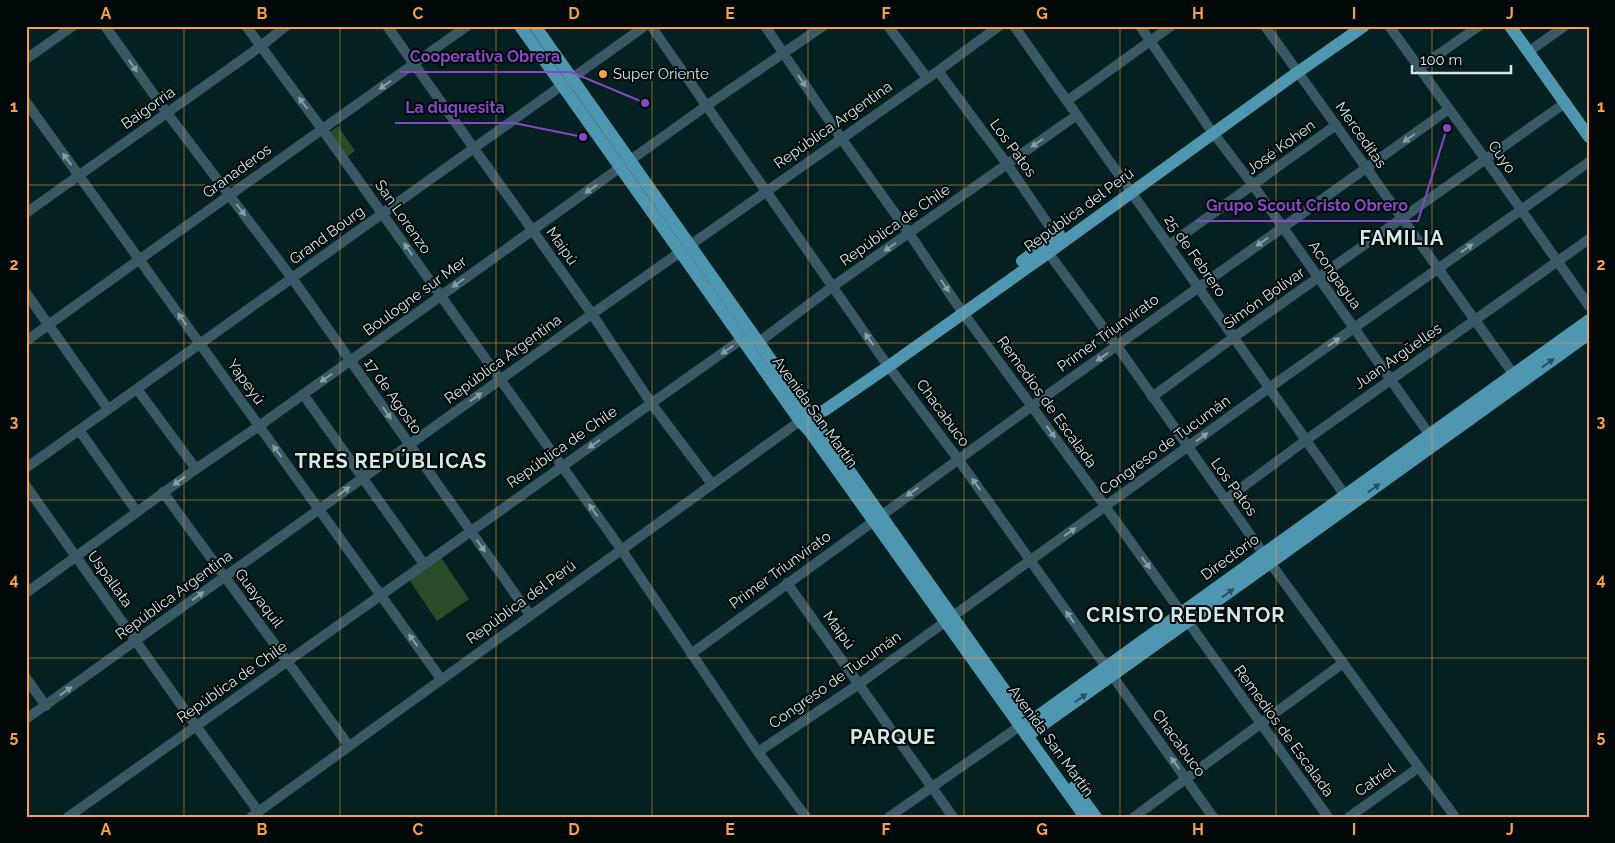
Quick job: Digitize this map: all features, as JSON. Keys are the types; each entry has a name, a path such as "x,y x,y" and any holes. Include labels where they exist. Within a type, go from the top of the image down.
{"main road":[{"name":"Avenida San Martín","path":"520,26 566,82 685,248 760,342 806,418 810,432 877,518 1027,729 1085,817"},
{"name":"Avenida San Martín","path":"535,26 566,82"},
{"name":"República del Perú","path":"1296,69 1349,26"},
{"name":"República del Perú","path":"806,418 825,410 886,362 1059,240 1211,129 1296,69 1364,26"},
{"path":"1510,26 1589,124"},
{"path":"1519,26 1531,50 1589,137"},
{"name":"Avenida San Martín","path":"685,248 742,340 806,418"},
{"name":"Directorio","path":"1027,729 1517,378 1586,331"},
{"name":"Avenida San Martín","path":"1027,729 1096,817"}],"street":[{"path":"26,59 72,26"},
{"name":"17 de Agosto","path":"105,26 167,113 292,278 530,615"},
{"name":"San Lorenzo","path":"246,26 322,128 621,549 690,654"},
{"name":"Baigorria","path":"26,213 261,46 286,26"},
{"name":"Maipú","path":"387,26 592,314 651,403 712,484"},
{"name":"Granaderos","path":"26,341 467,26"},
{"name":"Grand Bourg","path":"26,468 645,26"},
{"name":"Chacabuco","path":"651,26 832,288 958,459 1213,817"},
{"name":"Remedios de Escalada","path":"765,26 960,309 1105,506 1328,817"},
{"name":"Boulogne sur Mer","path":"26,594 196,469 304,394 706,106 823,26"},
{"path":"888,26 927,78"},
{"name":"República Argentina","path":"26,720 500,379 999,26"},
{"name":"25 de Febrero","path":"1014,26 1348,500"},
{"name":"Acongagua","path":"1140,26 1432,439"},
{"path":"1067,100 1171,26"},
{"name":"Merceditas","path":"1265,26 1517,378"},
{"name":"Cuyo","path":"1389,26 1589,306"},
{"path":"1419,68 1479,26"},
{"path":"1531,50 1564,26"},
{"name":"Los Patos","path":"938,70 1007,164 1059,240"},
{"name":"Yapeyú","path":"26,102 441,679"},
{"name":"Simón Bolívar","path":"1152,397 1565,103"},
{"name":"Primer Triunvirato","path":"690,654 958,459 1448,109"},
{"name":"República de Chile","path":"760,342 909,233 1077,116"},
{"name":"José Kohen","path":"1169,245 1336,125"},
{"name":"Congreso de Tucumán","path":"758,752 859,684 1270,388 1589,162"},
{"name":"Juan Argüelles","path":"1225,500 1306,440 1589,239"},
{"name":"Los Patos","path":"1046,249 1117,346 1266,558 1455,817"},
{"path":"26,293 108,409"},
{"path":"742,340 760,342"},
{"name":"República de Chile","path":"68,817 742,340"},
{"path":"136,389 196,469"},
{"path":"304,394 424,564"},
{"name":"República del Perú","path":"254,814 806,418"},
{"path":"79,430 137,512"},
{"name":"Uspallata","path":"26,486 196,726 254,814"},
{"name":"Guayaquil","path":"164,492 224,577 288,661 349,746"},
{"name":"Maipú","path":"787,583 953,817"},
{"path":"690,654 806,817"},
{"path":"1134,817 1343,663"},
{"path":"26,678 46,706"},
{"name":"Directorio","path":"889,817 932,787 1027,729"},
{"name":"Catriel","path":"1349,817 1418,768"}],"green space":[{"path":"338,126 355,151 344,159 327,134"},
{"path":"440,556 469,599 437,621 408,578"}],"place":[{"name":"Super Oriente","path":"603,74"},
{"name":"Cooperativa Obrera","path":"645,103"},
{"name":"Grupo Scout Cristo Obrero","path":"1447,128"},
{"name":"La duquesita","path":"583,137"}],"district":[{"name":"FAMILIA","path":"1402,238"},
{"name":"TRES REPÚBLICAS","path":"391,461"},
{"name":"CRISTO REDENTOR","path":"1186,615"},
{"name":"PARQUE","path":"893,737"}]}
